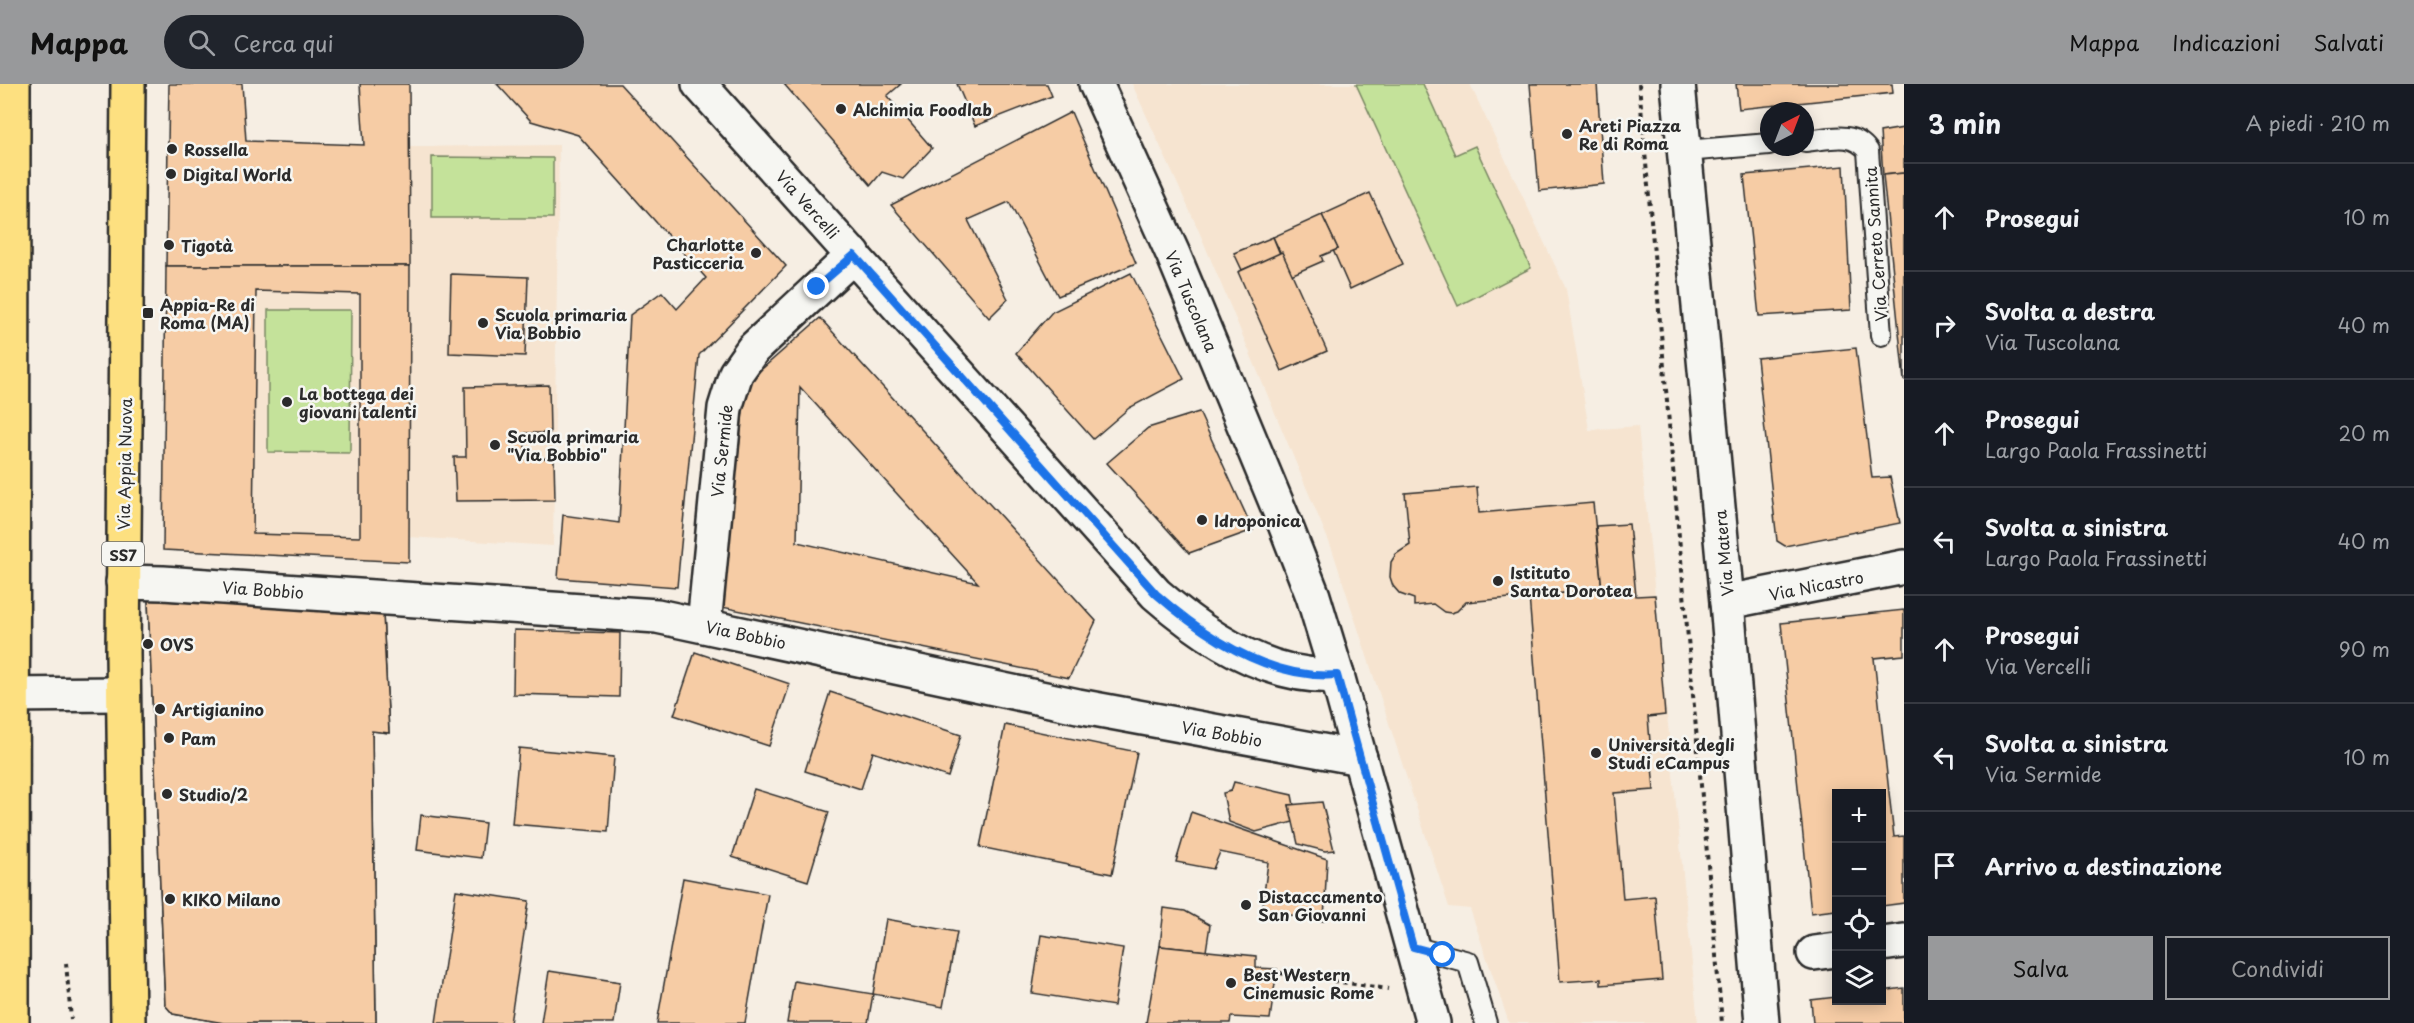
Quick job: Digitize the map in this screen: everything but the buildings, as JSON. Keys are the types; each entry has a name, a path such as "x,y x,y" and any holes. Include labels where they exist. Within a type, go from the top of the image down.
{"main road":[{"path":"12,1023 6,695 7,377 13,84"},
{"name":"Via Appia Nuova","path":"128,84 123,582 128,1023"}],"street":[{"name":"Via Vercelli","path":"699,84 1156,594 1203,631 1242,653 1295,672 1337,675"},
{"name":"Via Tuscolana","path":"1096,84 1173,254 1283,519 1313,596 1360,758"},
{"name":"Via Matera","path":"1678,84 1727,602 1762,1023"},
{"name":"Via Sermide","path":"704,625 724,408 731,384 744,360 758,343 854,255"},
{"name":"Via Nicastro","path":"1727,602 1904,567"},
{"name":"Via Bobbio","path":"123,582 627,613 704,625 1078,706 1360,758"},
{"path":"6,695 123,694"},
{"path":"1360,758 1433,1023"},
{"path":"1886,943 1904,941"}],"lane":[{"name":"Via Cerreto Sannita","path":"1814,140 1852,137 1862,142 1868,151 1881,335"},
{"path":"1685,151 1760,145"},
{"path":"1413,947 1468,962 1486,1023"}],"path":[{"path":"1639,84 1722,1023"},
{"path":"66,963 71,1019"},
{"path":"1280,973 1395,990"}],"shaded area":[{"name":"Istituto Santa Dorotea","path":"1132,84 1470,84 1566,289 1589,430 1638,426 1698,1023 1509,1023 1470,909 1449,907 1332,549 1198,229"},
{"path":"559,145 553,546 409,537 409,562 163,550 166,266 409,266 409,147"}],"green space":[{"path":"1356,84 1423,84 1455,155 1475,146 1531,268 1458,306"},
{"path":"432,157 553,158 553,218 432,218"},
{"path":"268,310 351,310 350,453 268,452"}],"place":[{"name":"Alchimia Foodlab","path":"841,109"},
{"name":"Areti Piazza Re di Roma","path":"1567,134"},
{"name":"Rossella","path":"172,149"},
{"name":"Digital World","path":"171,174"},
{"name":"Tigotà","path":"169,245"},
{"name":"Charlotte Pasticceria","path":"756,253"},
{"name":"Appia-Re di Roma (MA)","path":"148,313"},
{"name":"Scuola primaria Via Bobbio","path":"483,323"},
{"name":"La bottega dei giovani talenti","path":"287,402"},
{"name":"Scuola primaria \"Via Bobbio\"","path":"495,445"},
{"name":"Idroponica","path":"1202,520"},
{"name":"Istituto Santa Dorotea","path":"1498,581"},
{"name":"OVS","path":"148,644"},
{"name":"Artigianino","path":"160,709"},
{"name":"Pam","path":"169,738"},
{"name":"Università degli Studi eCampus","path":"1596,753"},
{"name":"Studio/2","path":"167,794"},
{"name":"KIKO Milano","path":"170,899"},
{"name":"Distaccamento San Giovanni","path":"1246,905"},
{"name":"Best Western Cinemusic Rome","path":"1231,983"}],"route":[{"path":"817,287 854,255 1156,594 1180,615 1221,643 1271,665 1295,672 1337,675 1413,947 1443,955"}]}
